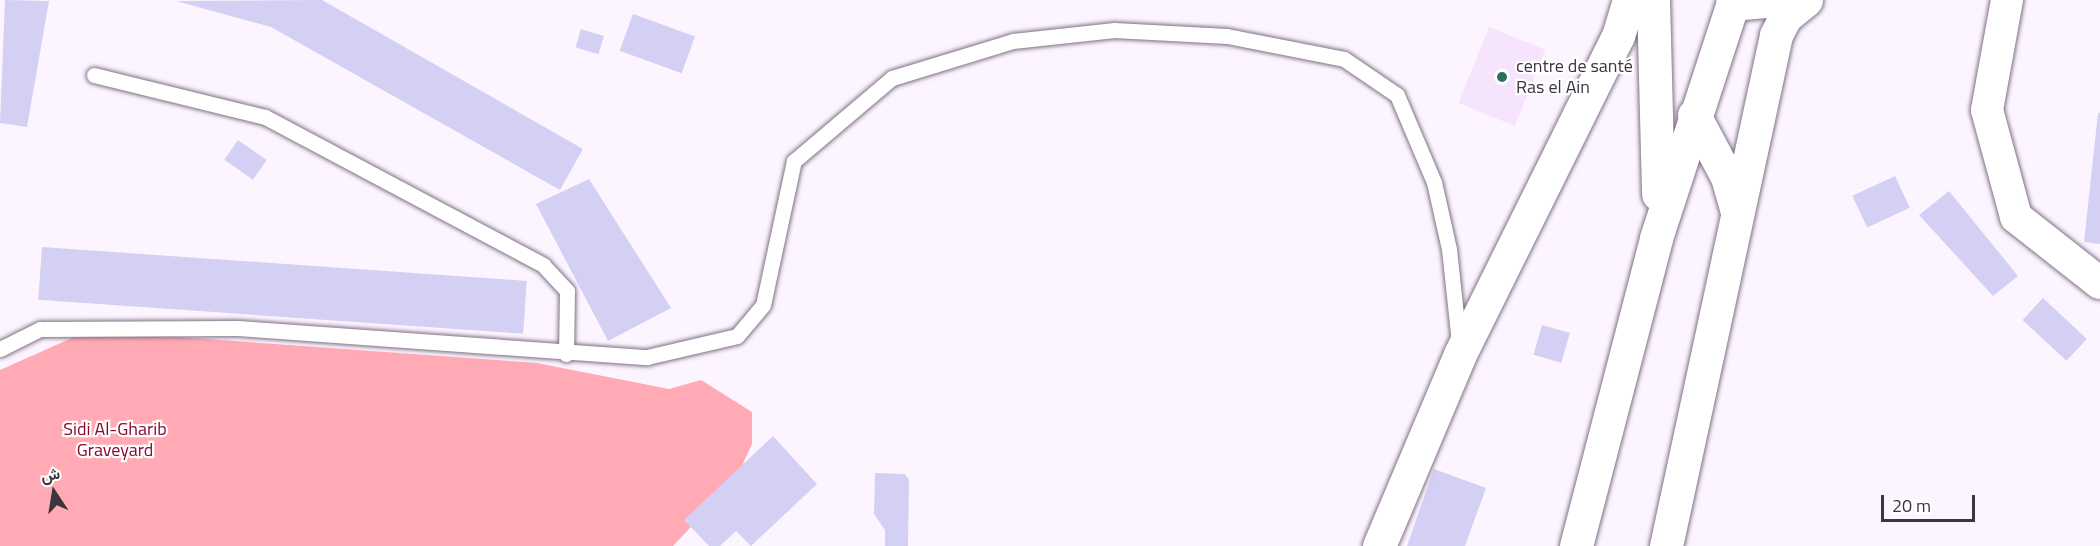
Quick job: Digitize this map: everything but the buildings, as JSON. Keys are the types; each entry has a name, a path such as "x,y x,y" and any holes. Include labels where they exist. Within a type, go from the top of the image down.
{"main road":[{"path":"1379,546 1460,354 1618,36 1629,0"},
{"path":"1653,0 1660,149 1656,238"},
{"path":"1576,546 1656,238 1694,115 1733,2 1779,0"},
{"path":"1666,546 1776,35 1785,17 1806,0"},
{"path":"1694,115 1722,167 1737,212"}],"street":[{"path":"2007,0 1987,110 2016,218 2100,283"}],"lane":[{"path":"0,349 40,329 238,328 566,354 647,357 737,336 763,305 794,161 892,78 1013,41 1114,30 1227,36 1344,59 1397,95 1434,182 1449,249 1460,354"},
{"path":"94,75 265,117 543,265 567,291 566,354"}],"shaded area":[{"name":"centre de santé Ras el Ain","path":"1489,27 1546,50 1515,126 1458,103"}],"green space":[{"name":"Sidi Al-Gharib Graveyard","path":"125,333 537,363 669,389 701,380 752,412 752,444 736,479 673,546 0,546 0,370 74,337"}],"place":[{"name":"centre de santé Ras el Ain","path":"1502,77"}]}
